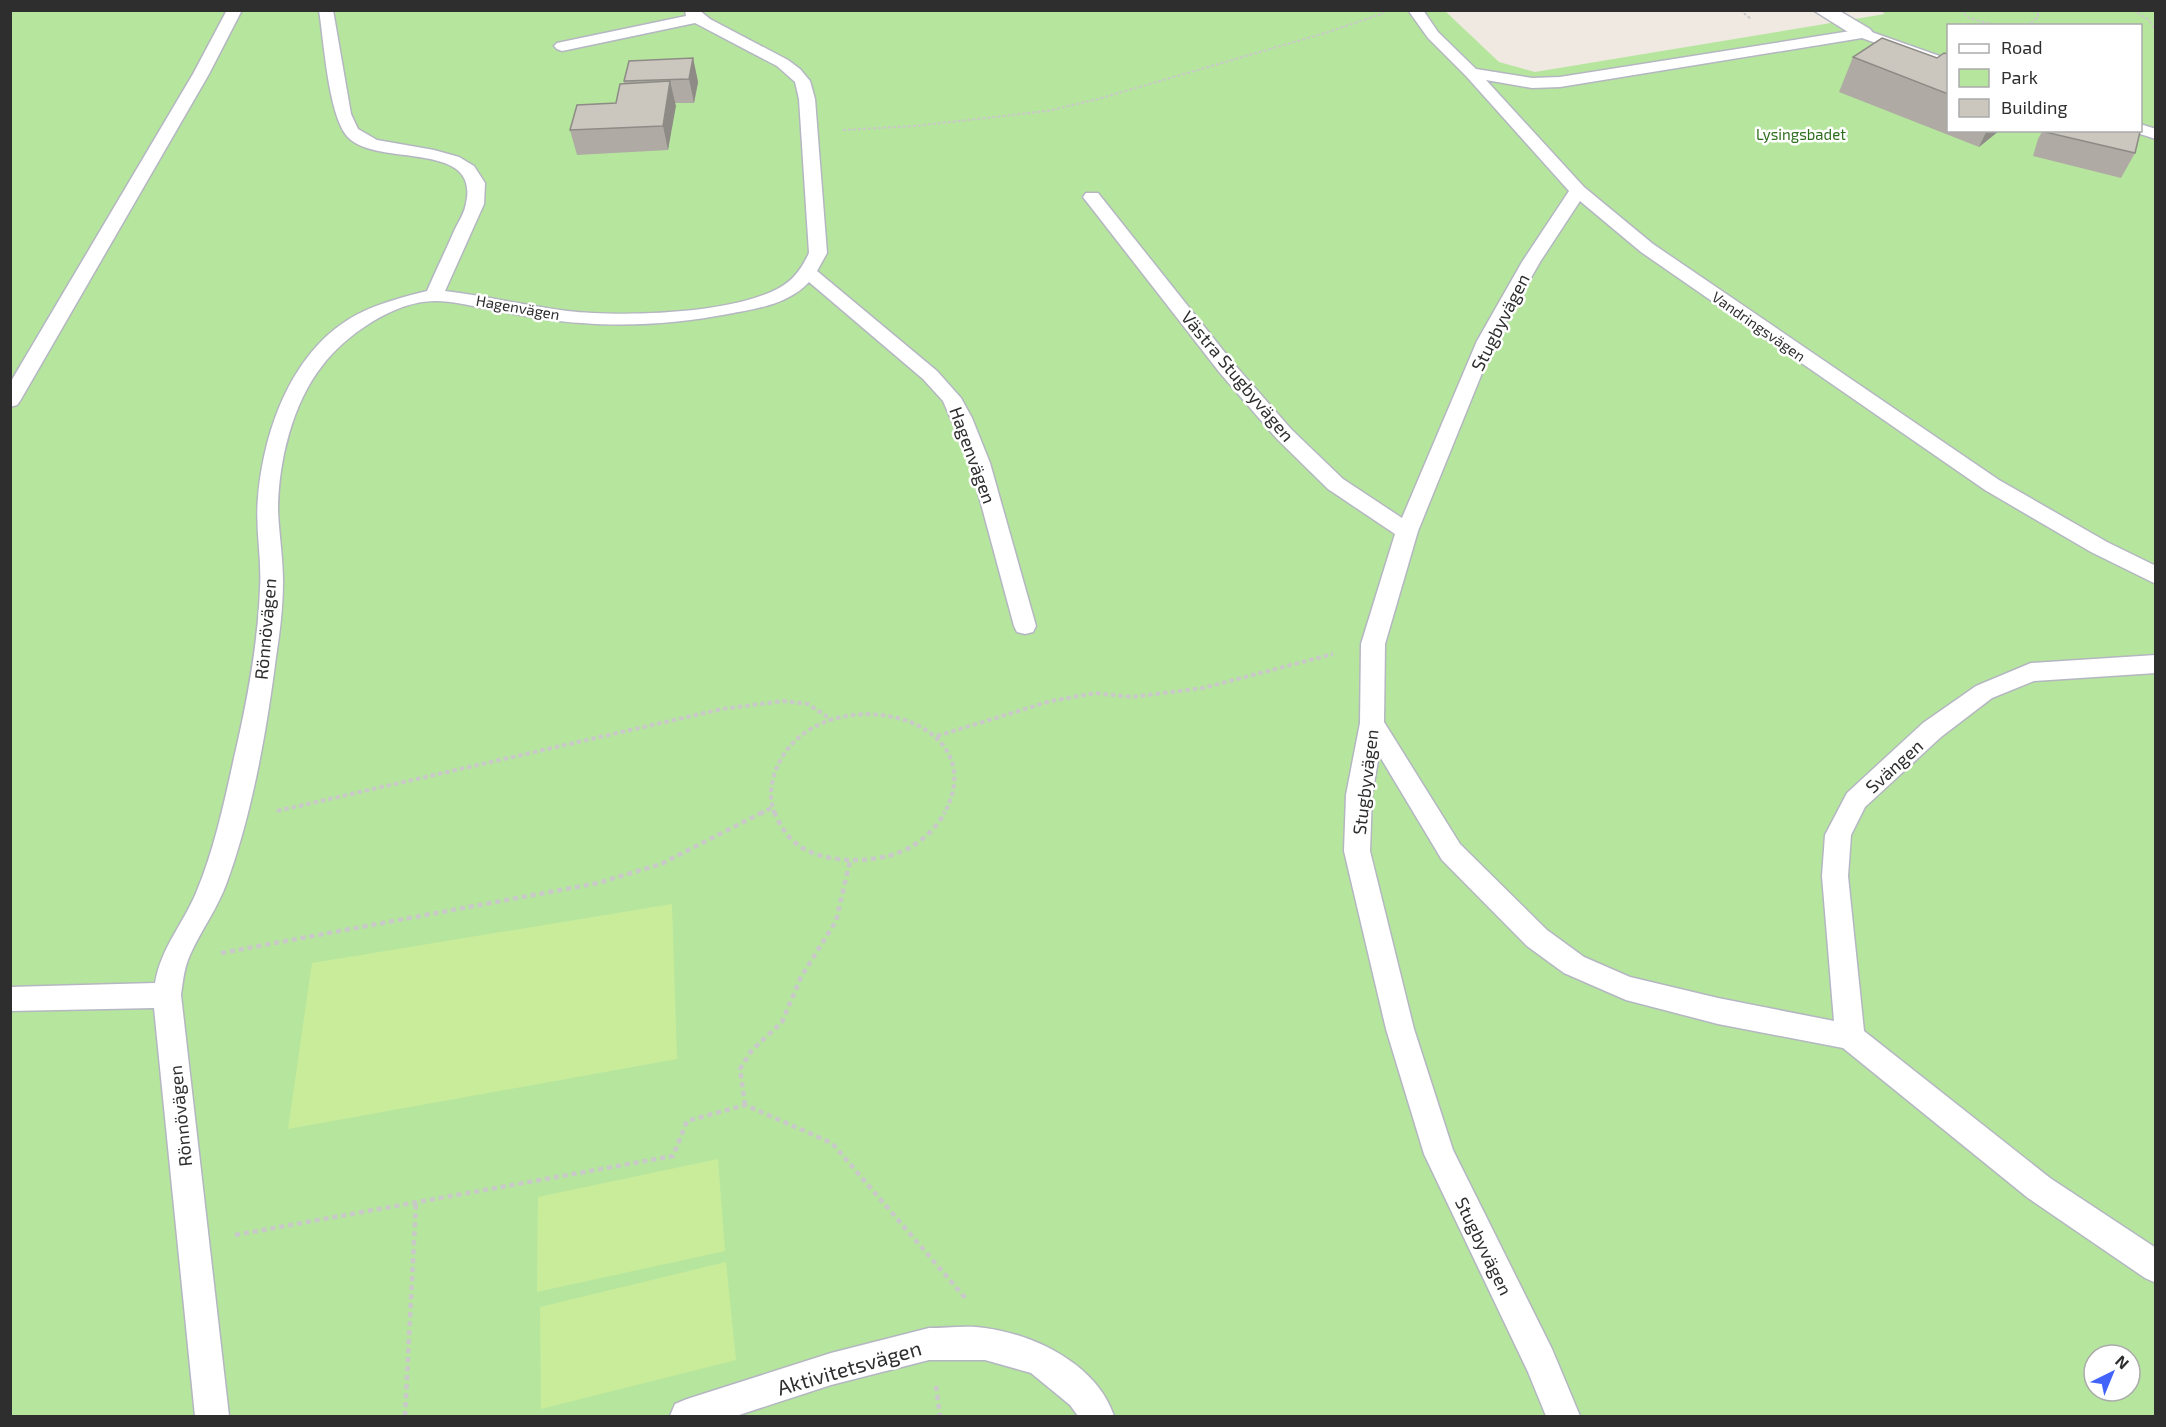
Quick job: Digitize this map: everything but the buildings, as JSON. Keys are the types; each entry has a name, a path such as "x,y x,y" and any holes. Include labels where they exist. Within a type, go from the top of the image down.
{"street":[{"path":"1823,10 1863,33"}],"lane":[{"path":"10,401 201,74 235,10"},
{"path":"326,10 343,114 348,126 357,137 374,144 448,158 464,166 475,178 479,189 475,204 434,295"},
{"name":"Vandringsvägen","path":"1415,10 1433,35 1471,73 1578,191 1647,248 1992,485 2099,547 2156,576"},
{"path":"562,46 695,14 789,67 802,81 807,99 818,253 809,273"},
{"path":"1471,73 1532,83 1560,82 1863,33 1947,64"},
{"name":"Stugbyvägen","path":"1563,1416 1540,1361 1440,1154 1401,1029 1356,852 1359,795 1372,723 1373,644 1407,531 1486,341 1531,262 1578,191"},
{"name":"Västra Stugbyvägen","path":"1092,197 1243,387 1315,466 1351,495 1407,531"},
{"name":"Hagenvägen","path":"434,295 470,298 573,317 623,319 673,316 770,300 789,290 809,273 930,375 951,398 962,418 980,464 1025,626"},
{"name":"Rönnövägen","path":"212,1416 167,995 173,962 207,899 232,821 259,697 271,596 268,499 275,448 296,391 318,354 341,332 363,318 391,305 411,298 434,295"},
{"name":"Svängen","path":"1850,1036 1835,876 1838,835 1856,800 1932,730 1984,693 2031,672 2156,664"},
{"path":"1372,723 1451,852 1536,938 1574,965 1626,988 1728,1013 1850,1036 2039,1188 2156,1267"},
{"path":"10,999 167,995"},
{"name":"Aktivitetsvägen","path":"687,1416 831,1370 929,1344 985,1344 1040,1359 1082,1392 1096,1416"}],"path":[{"path":"809,133 915,126 1047,111 1098,99 1325,33 1390,10"},
{"path":"1960,10 1969,18 1991,24"},
{"path":"2029,24 2038,17 2038,10"},
{"path":"2133,10 2149,20 2156,32"},
{"path":"936,736 1051,701 1095,693 1132,697 1203,688 1373,644"},
{"path":"232,821 722,709 783,701 808,704 832,720"},
{"path":"868,712 891,714 912,720 936,736 945,744 954,761 957,780 953,801 943,820 927,837 905,850 880,858 850,861 819,856 795,843 778,825 771,808 771,779 781,757 799,737 832,720 868,712"},
{"path":"173,962 598,883 661,864 771,808"},
{"path":"744,1105 740,1069 752,1050 782,1022 801,977 836,921 850,861"},
{"path":"193,1242 673,1156 687,1121 744,1105 832,1143 979,1314 985,1344"},
{"path":"405,1416 416,1202"}],"green space":[{"name":"Lysingsbadet","path":"1444,10 1499,62 1535,72 1885,14 1881,11 2155,11 2155,1416 11,1416 10,11"},
{"path":"672,904 677,1059 288,1129 312,963"},
{"path":"718,1159 725,1251 537,1292 538,1197"},
{"path":"726,1262 736,1360 541,1409 540,1307"}]}
